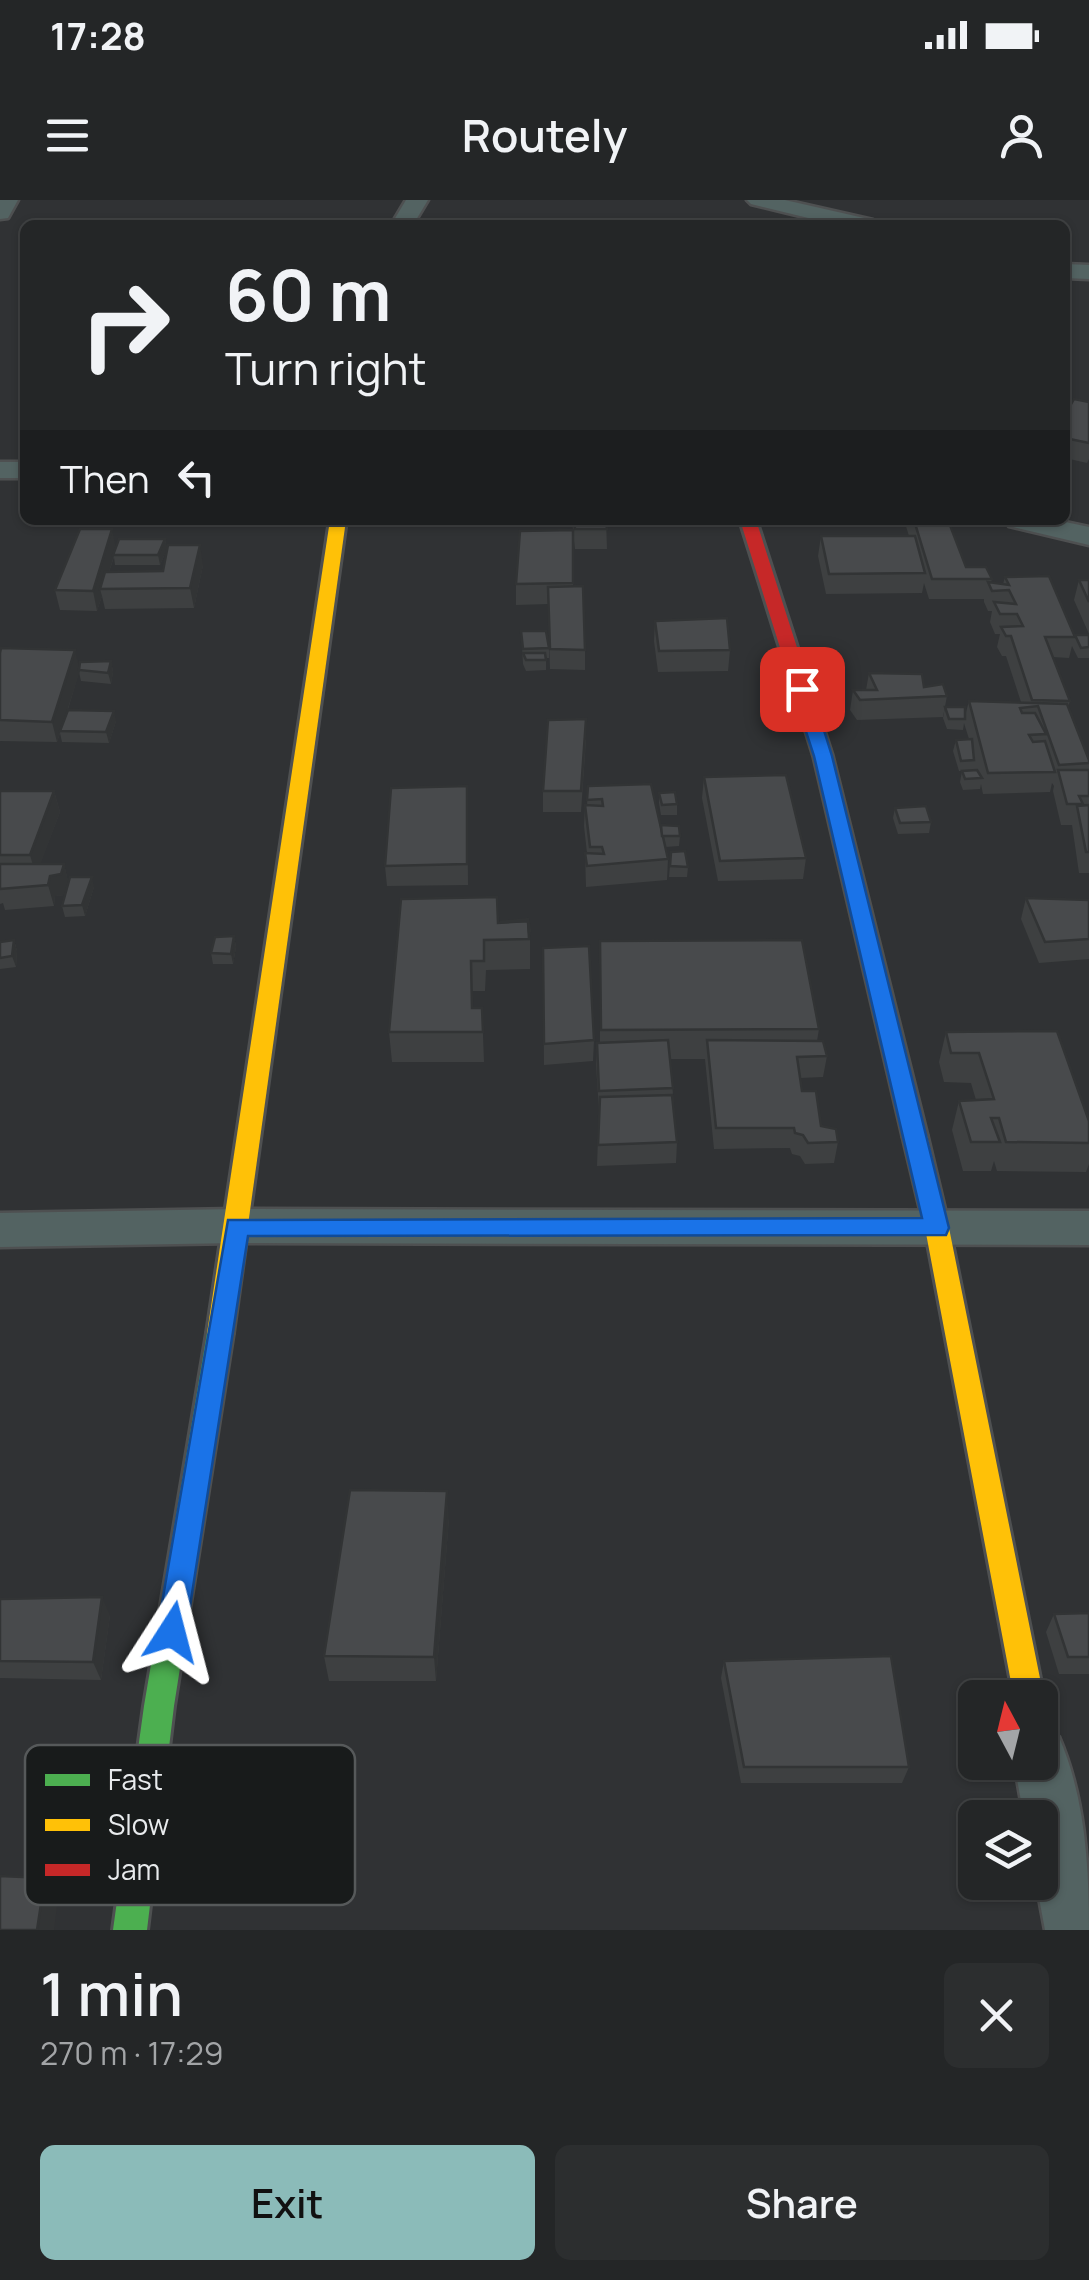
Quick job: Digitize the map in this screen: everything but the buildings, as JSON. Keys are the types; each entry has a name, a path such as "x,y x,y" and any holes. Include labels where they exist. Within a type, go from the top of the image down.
{"street":[{"path":"0,213 7,200"},
{"path":"758,200 844,220"},
{"path":"155,1745 237,1226 337,525"},
{"path":"750,525 823,756 937,1228 1025,1680"},
{"path":"1041,525 1089,536"},
{"path":"0,1230 237,1226 1089,1228"},
{"path":"1045,1780 1074,1930"},
{"path":"130,1930 133,1905"}],"traffic: fast":[{"path":"154,1745 220,1333"},
{"path":"130,1930 133,1905"}],"traffic: slow":[{"path":"220,1333 337,525"},
{"path":"915,1136 937,1228 1025,1680"}],"traffic: jam":[{"path":"750,525 823,756 915,1136"}],"route":[{"path":"172,1632 237,1226 937,1228 823,756 802,689"}]}
